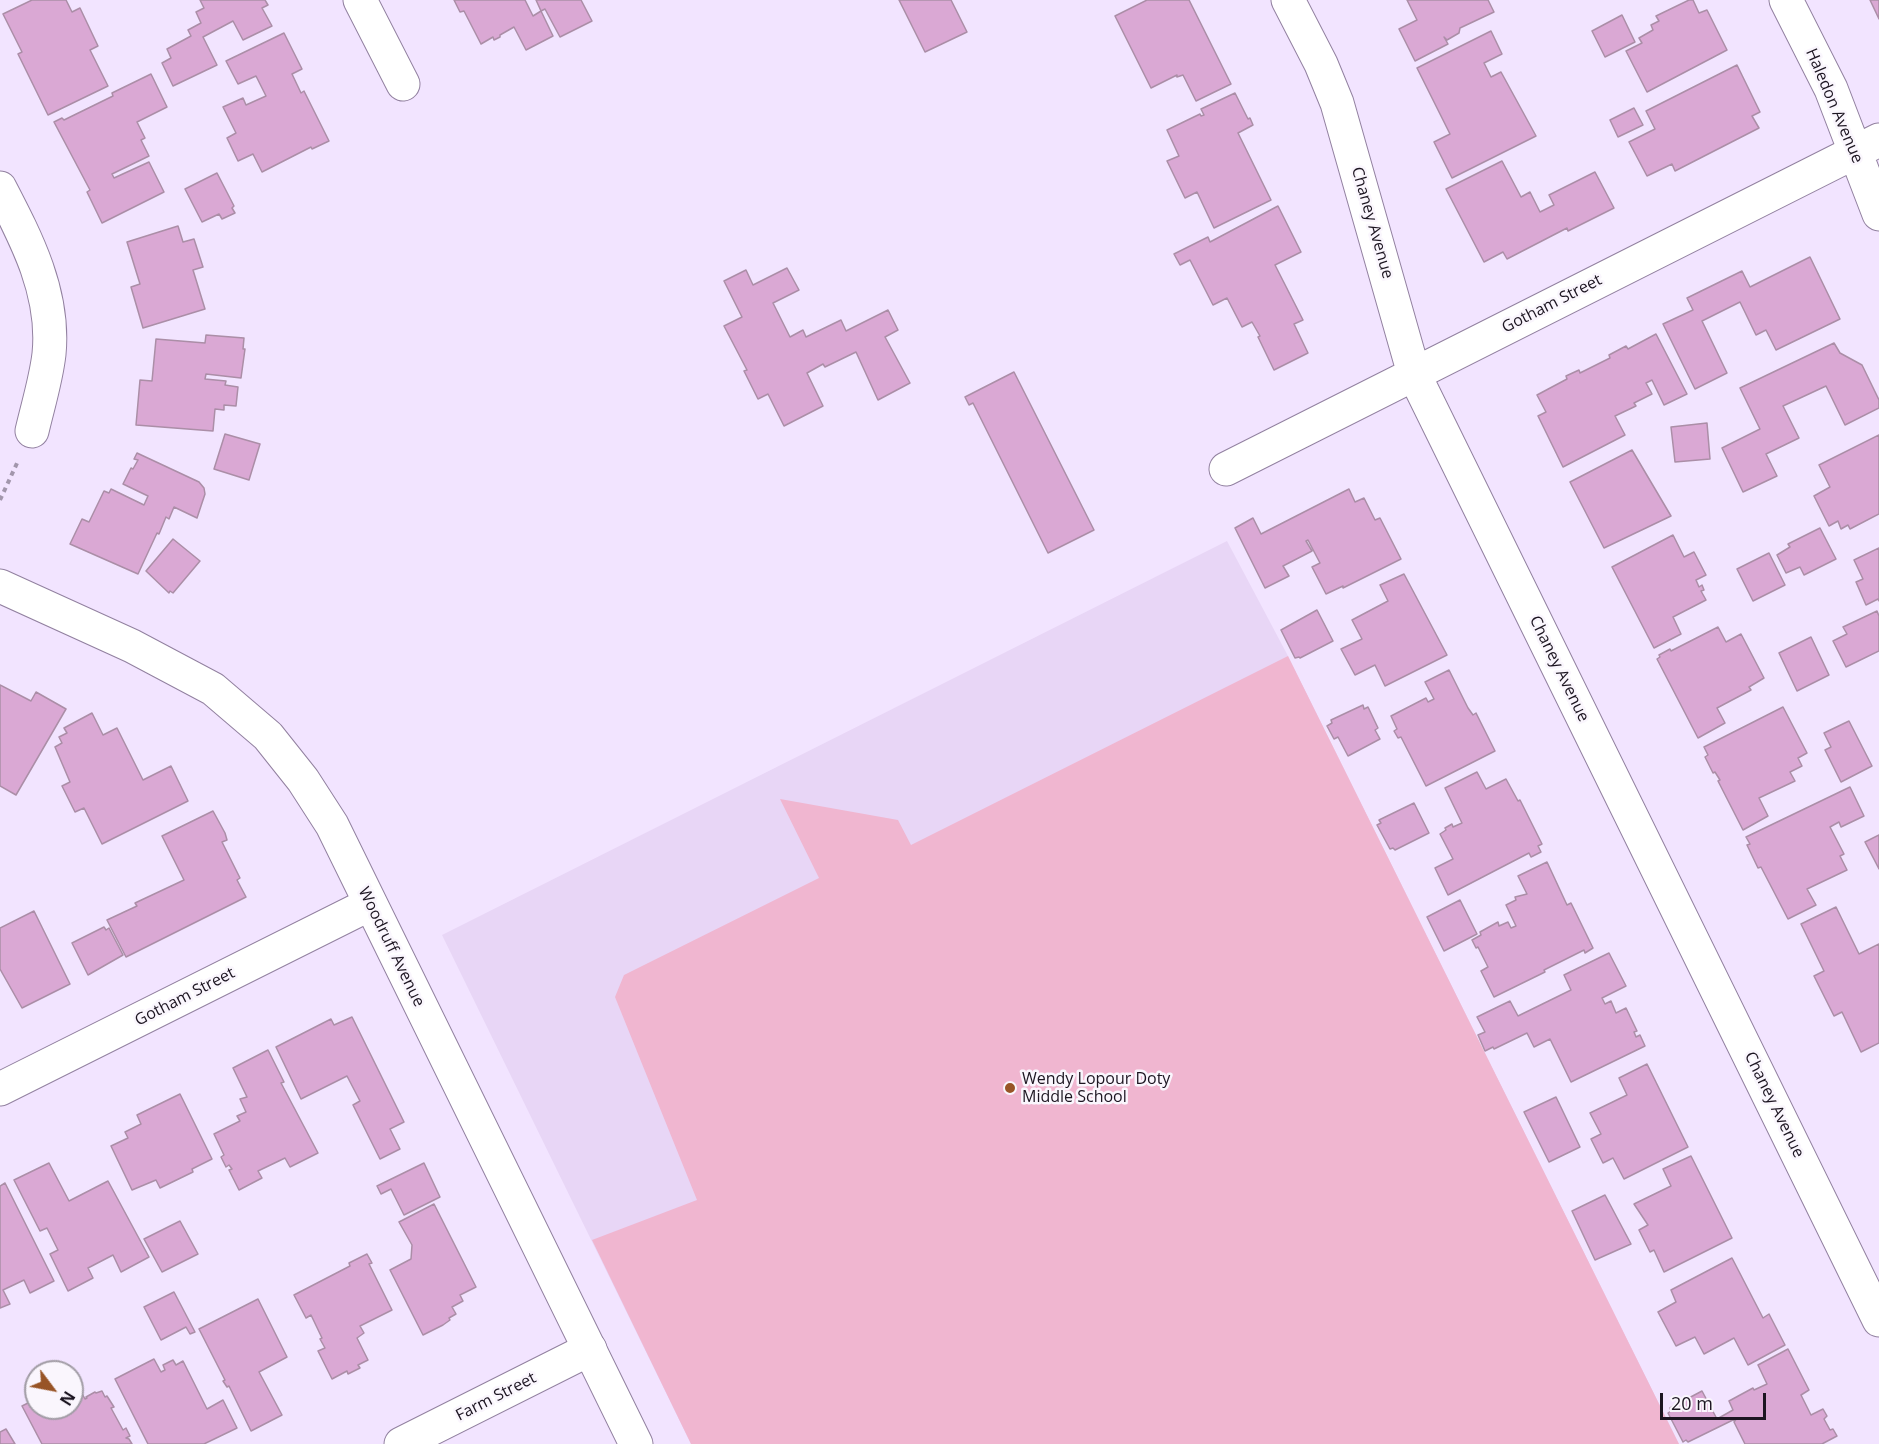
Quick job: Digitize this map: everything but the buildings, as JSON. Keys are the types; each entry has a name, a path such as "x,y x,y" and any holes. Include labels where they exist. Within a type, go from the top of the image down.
{"street":[{"path":"360,0 403,84"},
{"name":"Chaney Avenue","path":"1288,0 1321,64 1337,103 1414,374 1879,1320"},
{"name":"Haledon Avenue","path":"1786,0 1831,89 1867,146 1879,214"},
{"name":"Gotham Street","path":"1226,469 1867,146"},
{"path":"0,188 31,251 46,303 50,327 46,377 32,431"},
{"name":"Woodruff Avenue","path":"0,586 132,646 213,689 268,736 303,780 332,825 636,1444"},
{"name":"Gotham Street","path":"0,1089 370,904"},
{"name":"Farm Street","path":"401,1444 590,1349"}],"path":[{"path":"0,500 32,431"}],"shaded area":[{"name":"Wendy Lopour Doty Middle School","path":"1227,541 1288,656 1679,1444 691,1444 442,935"},
{"name":"Wendy Lopour Doty Middle School","path":"1288,656 1679,1444 691,1444 592,1240 697,1200 615,997 624,975 819,878 780,799 898,820 911,845"}],"place":[{"name":"Wendy Lopour Doty Middle School","path":"1010,1088"}]}
